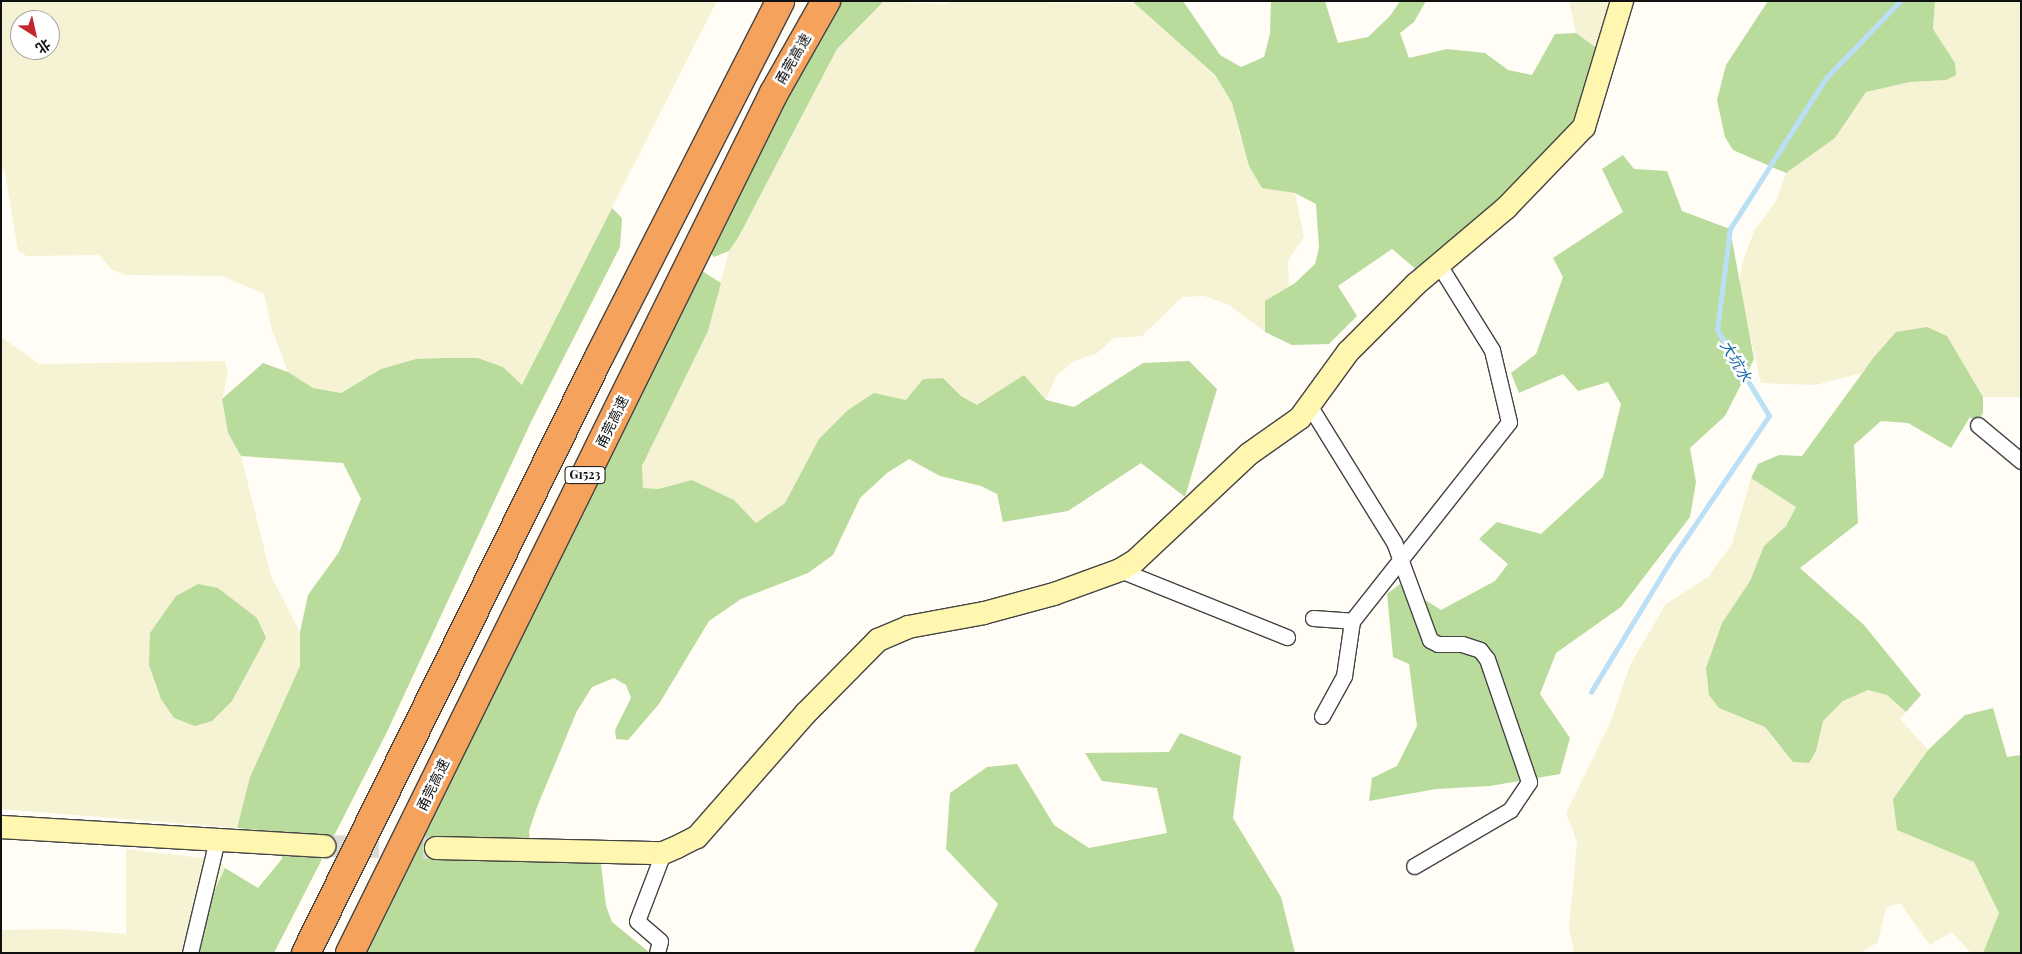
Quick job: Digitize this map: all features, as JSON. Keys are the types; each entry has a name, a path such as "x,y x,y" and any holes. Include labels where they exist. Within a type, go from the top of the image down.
{"highway":[{"name":"G1523","path":"306,953 599,357 780,1"},
{"name":"甬莞高速","path":"350,953 774,93 826,1"}],"street":[{"path":"436,848 663,853 697,837 806,713 878,640 908,628 984,613 1054,594 1120,570 1156,544 1248,454 1300,418 1348,352 1439,265 1506,208 1584,127 1622,1"},
{"path":"1322,716 1344,676 1352,621 1509,422 1492,350 1439,265"},
{"path":"1309,406 1394,542 1430,640 1438,644 1462,644 1480,650 1487,659 1529,782 1510,810 1414,866"},
{"path":"1978,425 2021,461"},
{"path":"1120,570 1287,636"},
{"path":"1313,618 1352,621"},
{"path":"1,827 324,846"},
{"path":"190,953 217,840"},
{"path":"657,953 660,941 637,921 663,853"}],"shaded area":[{"path":"1,1 717,1 522,385 503,367 479,358 446,358 381,369 341,393 313,388 288,372 272,330 264,294 222,276 127,275 112,270 99,255 27,256 18,251 5,173 1,169"},
{"path":"884,1 946,4 950,1 1135,3 1215,76 1232,103 1240,137 1262,187 1295,193 1304,237 1288,261 1289,287 1267,300 1265,332 1227,304 1204,296 1182,297 1142,336 1114,338 1096,354 1074,361 1056,376 1046,400 1024,375 977,405 961,396 943,378 923,379 906,400 820,439 785,503 756,523 734,500 692,480 658,489 643,488 642,466 708,331 729,251 837,49"},
{"path":"1569,1 1608,1 1609,16 1598,49 1576,33"},
{"path":"1935,1 2021,1 2021,397 1983,397 1966,373 1896,332 1862,373 1815,385 1761,383 1739,287 1742,264 1754,231 1776,201 1786,173 1835,138 1866,92 1910,82 1946,80 1955,63 1933,29"},
{"path":"1,337 39,364 225,361 228,373 222,400 228,433 241,456 271,576 300,632 300,666 250,777 237,828 1,809"},
{"path":"1751,478 1796,507 1786,526 1764,546 1750,581 1722,623 1719,708 1765,727 1781,748 1816,751 1822,721 1843,701 1868,690 1887,694 1906,712 1900,719 1928,750 1893,799 1939,846 1974,862 1999,913 1983,953 1971,953 1952,932 1930,945 1900,903 1886,908 1878,942 1861,953 1574,953 1569,928 1577,842 1566,813 1610,723 1631,663 1666,604 1708,577 1732,544"},
{"path":"126,849 219,860 225,868 185,953 1,953 1,930 64,929 126,934"}],"green space":[{"path":"841,1 884,1 837,49 739,236 729,251 714,257 710,253 806,61"},
{"path":"1132,1 1183,1 1220,55 1241,67 1264,57 1270,34 1271,1 1325,1 1338,43 1368,37 1390,16 1400,1 1426,1 1414,22 1400,33 1409,58 1447,49 1485,53 1508,70 1532,75 1555,34 1576,33 1598,49 1572,126 1499,203 1417,270 1392,249 1338,286 1357,316 1329,344 1292,345 1265,332 1265,301 1295,283 1315,264 1319,247 1316,204 1295,193 1262,188 1249,166 1232,103 1215,75"},
{"path":"1768,1 1935,1 1933,29 1955,63 1956,75 1946,80 1910,82 1866,92 1835,138 1786,173 1733,150 1725,137 1717,100 1726,65"},
{"path":"1623,155 1634,169 1667,171 1682,211 1730,229 1754,359 1725,416 1690,448 1696,482 1690,517 1621,607 1556,653 1540,694 1570,738 1560,774 1490,786 1436,789 1369,801 1372,778 1397,766 1417,726 1409,664 1393,657 1387,594 1400,584 1441,610 1495,581 1508,564 1479,539 1497,522 1541,534 1603,477 1621,404 1608,382 1578,391 1563,374 1519,393 1511,373 1536,354 1563,277 1553,258 1623,212 1602,169"},
{"path":"612,208 622,218 620,247 531,422 386,734 274,953 185,953 225,868 258,888 282,859 281,832 237,828 250,777 300,666 300,632 308,595 339,552 361,499 343,463 241,456 228,433 222,399 263,363 288,372 313,388 341,393 381,369 416,359 478,358 503,367 522,385"},
{"path":"702,271 721,283 708,331 642,466 643,488 658,489 692,480 734,500 756,523 785,503 819,439 848,410 874,393 906,400 923,379 943,378 961,396 977,405 1024,375 1046,400 1074,407 1143,363 1189,361 1217,389 1185,497 1141,463 1068,511 1003,522 997,494 981,486 940,476 909,459 887,473 860,498 833,555 808,573 741,599 709,621 659,704 628,740 616,739 615,730 631,698 626,685 614,678 592,687 577,711 537,807 529,831 530,844 592,857 601,864 606,906 612,922 650,953 367,953"},
{"path":"1927,327 1947,336 1983,397 1983,413 1977,422 1970,417 1951,448 1908,423 1881,421 1854,445 1858,523 1800,568 1864,625 1921,695 1906,712 1887,695 1868,690 1843,701 1823,721 1816,751 1809,763 1793,762 1765,727 1719,708 1709,695 1706,668 1722,623 1750,581 1764,546 1786,526 1796,507 1751,478 1758,464 1779,455 1802,456 1874,357 1896,332"},
{"path":"198,584 218,588 257,618 266,638 232,701 212,721 195,726 174,718 161,699 149,665 150,633 176,596"},
{"path":"1993,708 2007,757 2021,755 2021,953 1983,953 1999,913 1974,862 1897,830 1893,799 1928,750 1965,715"},
{"path":"1180,733 1241,756 1233,818 1281,897 1295,953 973,953 998,904 946,849 950,793 987,767 1017,764 1054,825 1089,848 1167,833 1157,788 1102,781 1085,753 1169,752"}],"waterway":[{"name":"大坑水","path":"1591,692 1671,560 1769,416 1717,330 1730,229 1826,78 1900,1"}],"tunnel":[{"path":"324,846 436,848"}]}
